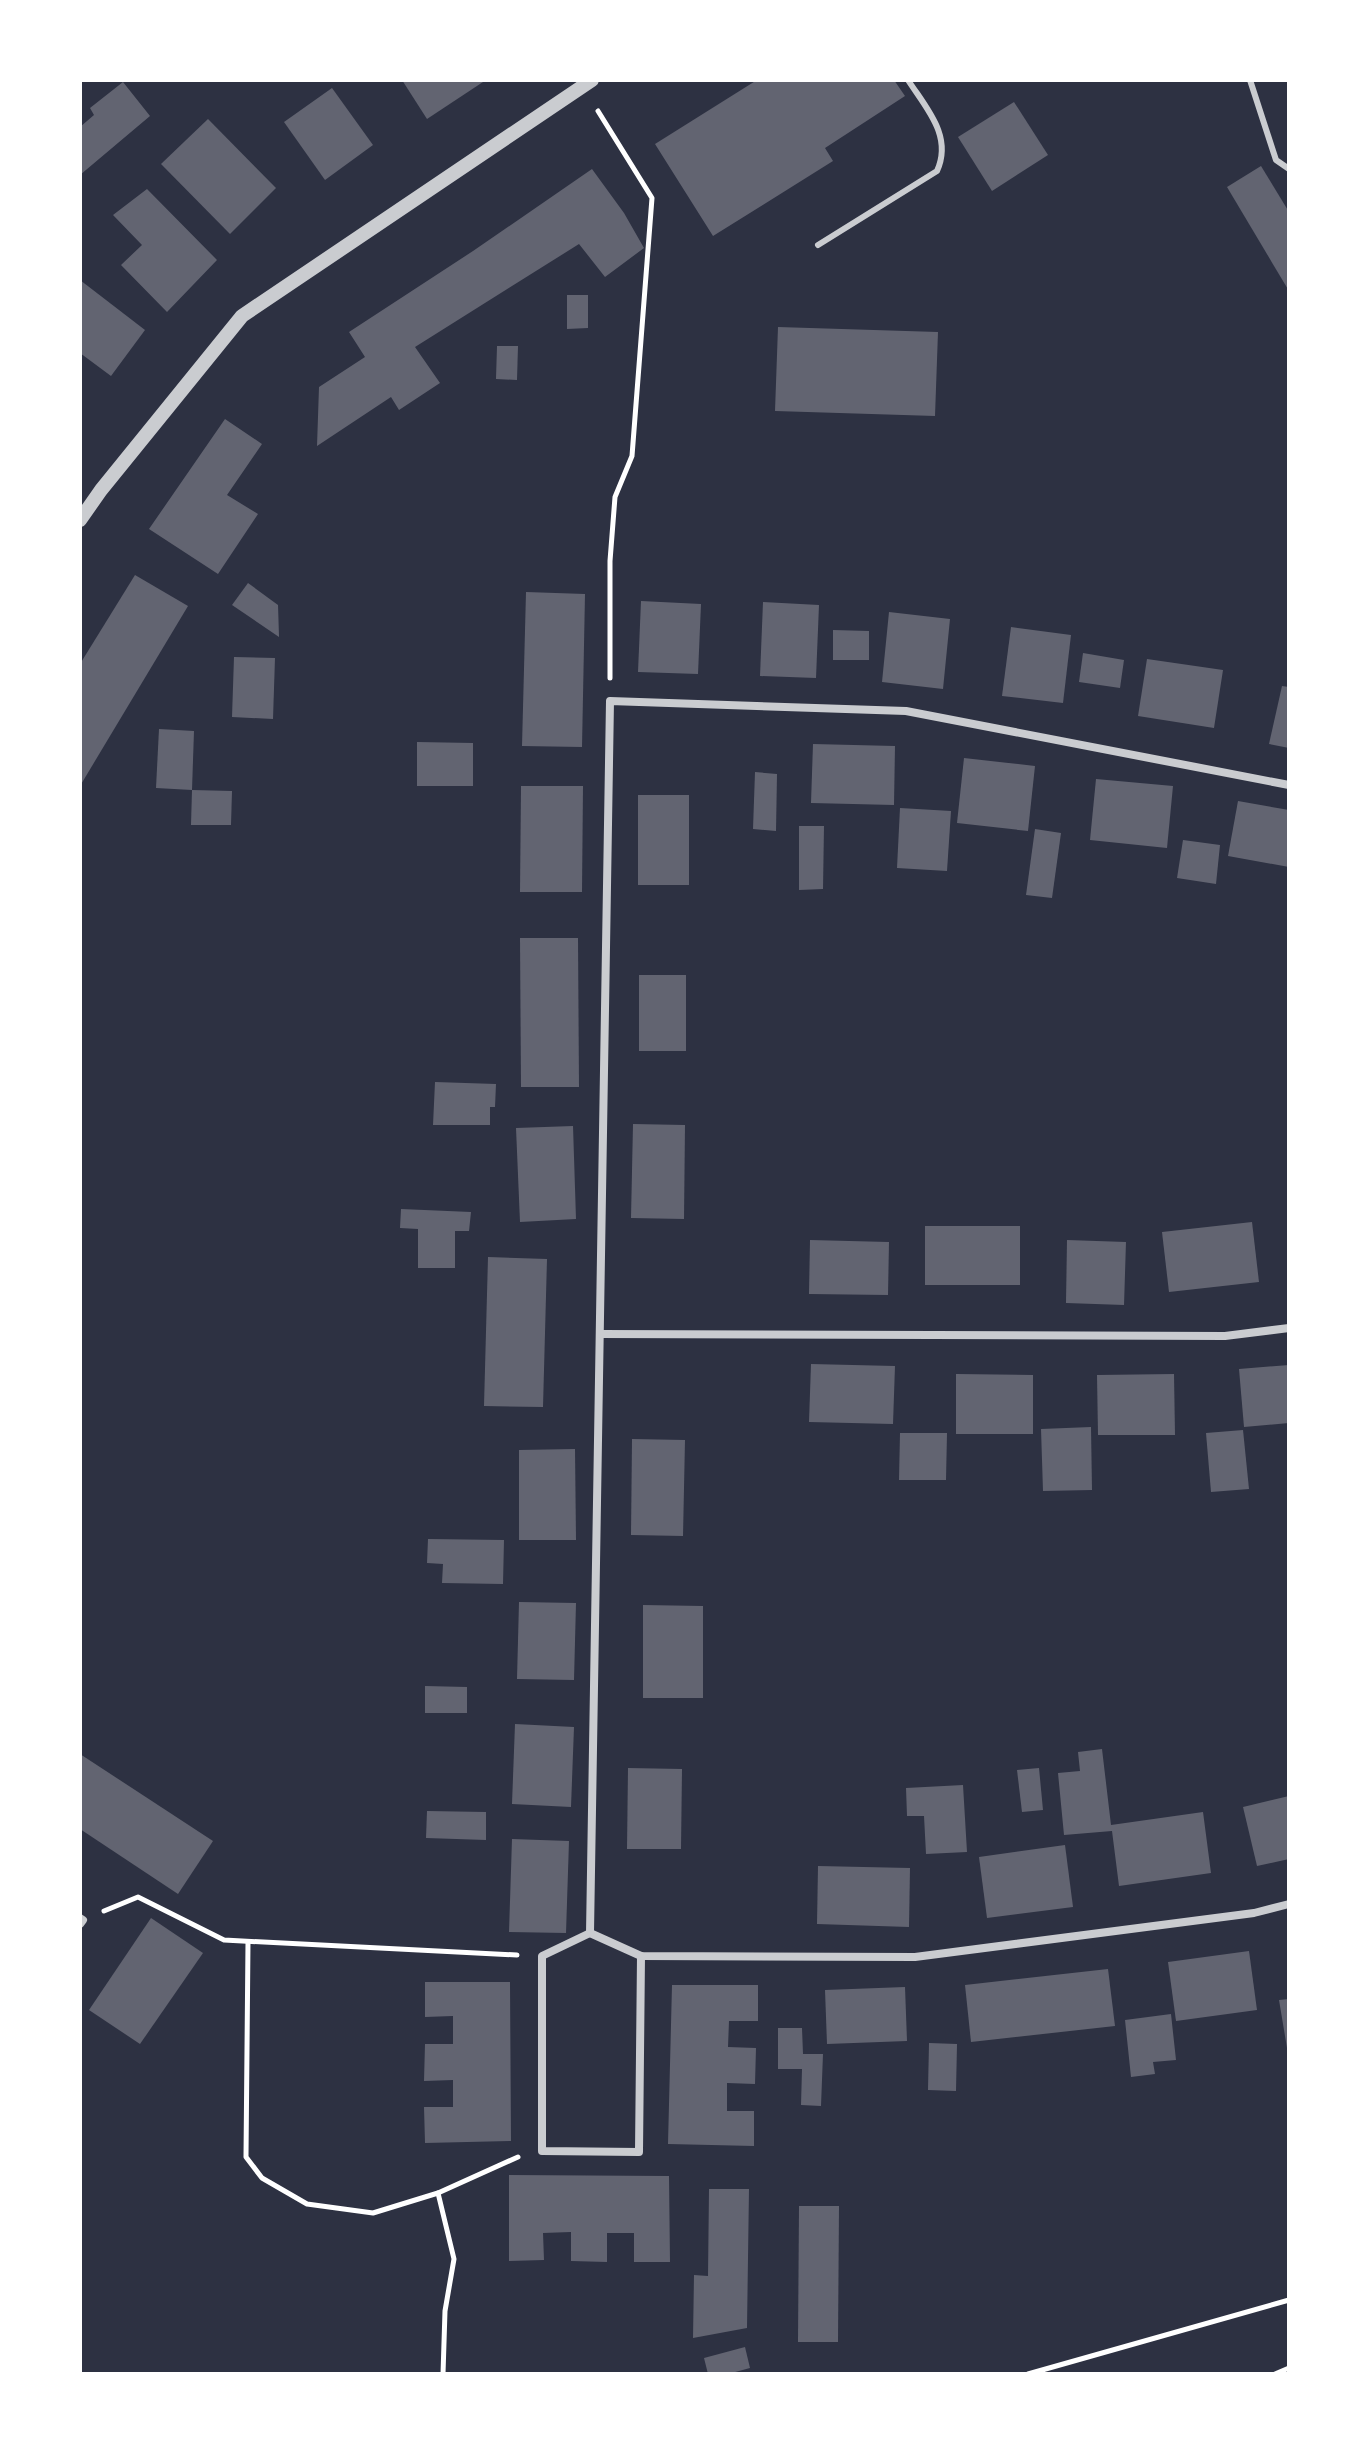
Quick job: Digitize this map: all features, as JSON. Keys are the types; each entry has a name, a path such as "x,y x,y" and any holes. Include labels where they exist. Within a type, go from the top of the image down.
{"street":[{"path":"80,520 242,316 587,83"},
{"path":"590,1933 610,701 906,711 1289,785"},
{"path":"600,1334 1210,1336 1289,1328"},
{"path":"641,1956 639,2152 542,2151 542,1956 590,1933 641,1956 915,1957 1239,1915 1289,1904"}],"lane":[{"path":"818,245 937,171 943,158 942,140 935,122 908,80"},
{"path":"1250,80 1276,160 1289,169"}],"path":[{"path":"587,83 652,198 632,456 615,497 610,561 610,701"},
{"path":"81,1921 138,1897 224,1940 542,1956"},
{"path":"248,1942 246,2157 262,2178 307,2204 373,2213 438,2193 518,2158 542,2151"},
{"path":"438,2193 454,2259 445,2311 443,2374"},
{"path":"1028,2374 1289,2300"},
{"path":"1275,2374 1289,2368"}],"building":[{"path":"402,80 486,80 427,119"},
{"path":"757,80 894,80 905,96 825,148 833,161 713,236 655,144"},
{"path":"123,82 150,116 80,175 80,127 94,115 90,108"},
{"path":"332,88 373,145 325,180 284,122"},
{"path":"1014,102 1048,155 992,191 958,137"},
{"path":"208,119 276,188 230,234 161,164"},
{"path":"1261,166 1289,212 1289,291 1227,187"},
{"path":"592,169 624,213 644,248 605,277 579,244 415,347 440,383 399,410 391,397 317,446 319,387 365,357 349,332"},
{"path":"147,189 217,260 167,312 121,265 142,245 113,215"},
{"path":"80,280 145,330 111,376 80,353"},
{"path":"567,295 588,295 588,328 567,329"},
{"path":"778,327 938,332 935,416 775,411"},
{"path":"497,346 518,346 517,380 496,379"},
{"path":"225,419 262,444 227,495 258,514 218,574 149,529"},
{"path":"135,575 188,606 80,786 80,664"},
{"path":"248,583 278,605 279,637 232,605"},
{"path":"526,592 585,594 582,747 522,746"},
{"path":"641,601 701,604 698,674 638,672"},
{"path":"763,602 819,605 816,678 760,676"},
{"path":"889,612 950,619 943,689 882,682"},
{"path":"1011,627 1071,635 1063,703 1002,696"},
{"path":"833,630 869,631 869,660 833,660"},
{"path":"1083,653 1124,660 1120,688 1079,682"},
{"path":"234,657 275,658 273,719 232,717"},
{"path":"1147,659 1223,670 1214,728 1138,716"},
{"path":"1282,686 1289,687 1289,748 1269,744"},
{"path":"159,729 194,731 192,790 156,788"},
{"path":"417,742 473,743 473,786 417,786"},
{"path":"813,744 895,746 894,805 811,803"},
{"path":"964,758 1035,766 1028,831 957,823"},
{"path":"755,772 777,774 776,831 753,829"},
{"path":"1096,779 1173,786 1167,848 1090,840"},
{"path":"521,786 583,786 582,892 520,892"},
{"path":"192,790 232,791 231,825 191,825"},
{"path":"638,795 689,795 689,885 638,885"},
{"path":"1238,801 1289,810 1289,867 1228,856"},
{"path":"900,808 951,811 947,871 897,868"},
{"path":"799,826 824,826 823,889 799,890"},
{"path":"1035,829 1061,833 1052,898 1026,895"},
{"path":"1183,840 1220,845 1216,884 1177,878"},
{"path":"520,938 578,938 579,1087 521,1087"},
{"path":"639,975 686,975 686,1051 639,1051"},
{"path":"435,1082 496,1084 495,1107 490,1107 490,1125 433,1125"},
{"path":"633,1124 685,1125 684,1219 631,1218"},
{"path":"573,1126 576,1219 520,1222 516,1128"},
{"path":"401,1209 471,1212 469,1231 455,1231 455,1268 418,1268 418,1229 400,1228"},
{"path":"1252,1222 1259,1282 1169,1292 1162,1232"},
{"path":"925,1226 1020,1226 1020,1285 925,1285"},
{"path":"810,1240 889,1242 888,1295 809,1294"},
{"path":"1067,1240 1126,1242 1124,1305 1066,1303"},
{"path":"488,1257 547,1259 543,1407 484,1406"},
{"path":"811,1364 895,1366 893,1424 809,1422"},
{"path":"1289,1365 1289,1423 1244,1427 1239,1369"},
{"path":"956,1374 1033,1375 1033,1434 956,1434"},
{"path":"1174,1374 1175,1435 1098,1435 1097,1375"},
{"path":"1091,1427 1092,1490 1043,1491 1041,1429"},
{"path":"1243,1430 1249,1489 1211,1492 1206,1433"},
{"path":"900,1433 947,1433 946,1480 899,1480"},
{"path":"632,1439 685,1440 683,1536 631,1535"},
{"path":"575,1449 576,1540 519,1540 519,1450"},
{"path":"428,1539 504,1540 503,1584 442,1583 443,1564 427,1563"},
{"path":"519,1602 576,1603 574,1680 517,1679"},
{"path":"643,1605 703,1606 703,1698 643,1698"},
{"path":"425,1686 467,1687 467,1713 425,1713"},
{"path":"515,1724 574,1727 571,1807 512,1804"},
{"path":"1102,1749 1111,1825 1203,1812 1211,1873 1119,1886 1112,1831 1064,1835 1058,1773 1080,1771 1078,1752"},
{"path":"80,1754 213,1841 178,1894 80,1829"},
{"path":"628,1768 682,1769 681,1849 627,1849"},
{"path":"1039,1768 1043,1810 1022,1812 1017,1770"},
{"path":"963,1785 967,1852 926,1854 924,1816 907,1816 906,1788"},
{"path":"1289,1796 1289,1859 1257,1866 1243,1807"},
{"path":"427,1811 486,1812 486,1840 426,1838"},
{"path":"512,1839 569,1841 566,1933 509,1932"},
{"path":"1065,1845 1073,1907 987,1918 979,1857"},
{"path":"818,1866 910,1868 909,1927 817,1924"},
{"path":"151,1918 203,1953 140,2044 89,2010"},
{"path":"1249,1951 1257,2010 1176,2021 1168,1962"},
{"path":"1108,1969 1115,2026 971,2042 965,1985"},
{"path":"425,1982 510,1982 511,2141 425,2143 424,2107 453,2107 453,2080 424,2081 425,2044 453,2044 453,2016 425,2017"},
{"path":"672,1985 758,1985 758,2021 729,2021 728,2047 756,2048 755,2084 727,2083 727,2111 754,2111 754,2146 668,2144"},
{"path":"905,1987 907,2041 827,2044 825,1990"},
{"path":"1289,1999 1289,2047 1287,2048 1279,2000"},
{"path":"1171,2014 1176,2060 1153,2062 1155,2074 1131,2077 1125,2020"},
{"path":"778,2028 802,2028 803,2054 823,2054 821,2106 801,2105 802,2069 778,2069"},
{"path":"929,2043 957,2044 956,2091 928,2090"},
{"path":"509,2175 669,2176 670,2262 634,2262 634,2233 607,2233 607,2262 571,2261 571,2232 543,2233 544,2260 509,2261"},
{"path":"709,2189 749,2189 747,2328 693,2338 694,2275 708,2276"},
{"path":"799,2206 839,2206 838,2342 798,2342"},
{"path":"745,2347 750,2368 728,2374 708,2374 704,2358"}]}
